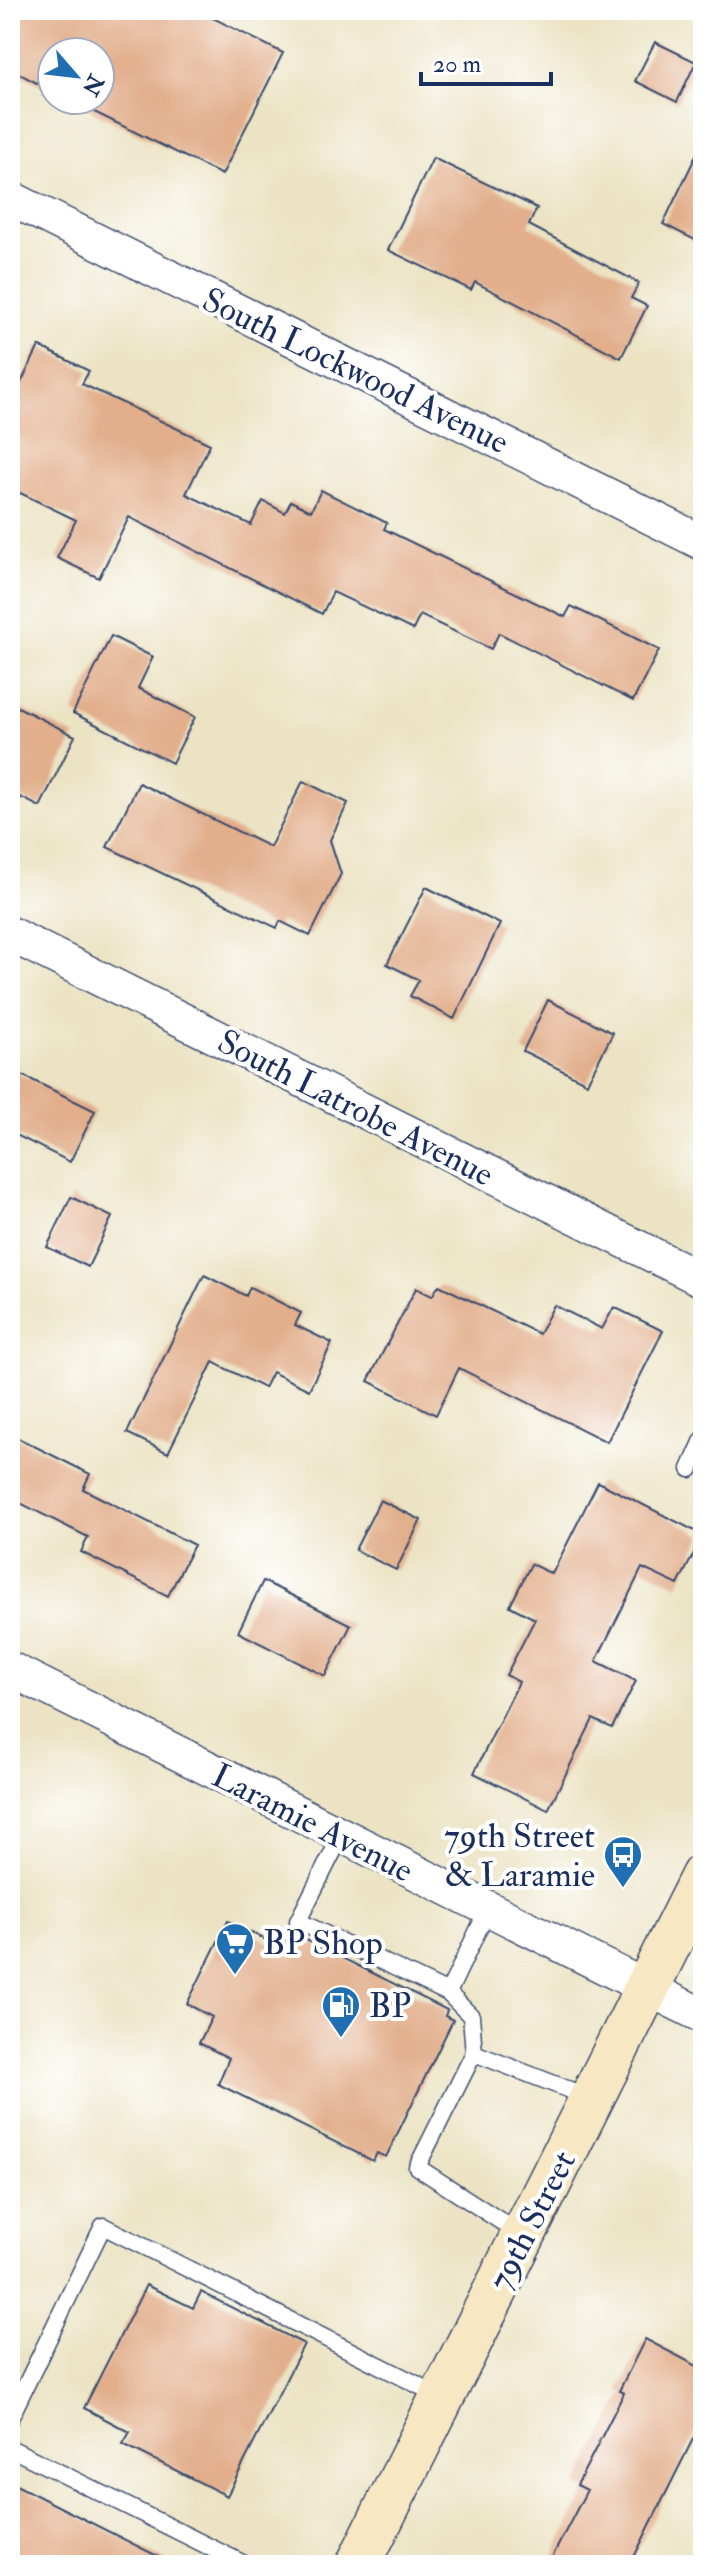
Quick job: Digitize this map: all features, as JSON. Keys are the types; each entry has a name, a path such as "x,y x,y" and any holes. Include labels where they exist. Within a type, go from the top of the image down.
{"main road":[{"name":"79th Street","path":"358,2565 703,1876"}],"street":[{"name":"South Lockwood Avenue","path":"10,198 703,543"},
{"name":"South Latrobe Avenue","path":"10,934 703,1280"},
{"name":"Laramie Avenue","path":"10,1669 703,2016"}],"lane":[{"path":"690,1469 703,1440"},
{"path":"341,1836 298,1921 448,1993 471,2016 474,2053 417,2167 523,2235"},
{"path":"448,1993 488,1909"},
{"path":"474,2053 592,2099"},
{"path":"10,2418 103,2226 442,2397"},
{"path":"10,2448 246,2565"}],"building":[{"path":"10,10 197,10 283,53 222,175 102,116 116,116 116,36 36,36 36,83 10,69"},
{"path":"655,42 696,62 677,102 635,81"},
{"path":"703,141 703,244 663,224"},
{"path":"433,158 537,208 529,225 639,283 631,298 647,306 621,358 475,282 471,290 388,250"},
{"path":"39,346 89,371 82,384 210,444 186,494 251,525 263,501 285,513 291,501 311,511 321,490 387,523 384,529 565,617 571,606 659,650 633,701 499,633 491,649 420,615 413,630 333,592 322,614 129,517 99,578 57,558 76,520 10,488 10,405"},
{"path":"111,636 153,657 138,688 195,717 172,763 73,713"},
{"path":"10,703 75,736 40,807 10,792"},
{"path":"303,781 348,803 330,840 341,874 310,936 280,921 277,928 107,847 139,783 270,847"},
{"path":"426,887 500,924 454,1019 410,996 419,980 387,964"},
{"path":"548,1000 613,1033 587,1083 523,1051"},
{"path":"10,1069 95,1111 70,1162 10,1132"},
{"path":"71,1197 112,1217 88,1267 47,1247"},
{"path":"204,1275 246,1296 250,1287 301,1313 295,1325 332,1343 309,1390 272,1372 264,1388 213,1362 168,1453 127,1433"},
{"path":"439,1285 539,1334 554,1305 602,1329 614,1307 663,1331 607,1442 459,1368 436,1415 368,1381 416,1288 432,1296"},
{"path":"10,1434 90,1474 83,1489 194,1545 168,1596 81,1552 88,1537 10,1498"},
{"path":"598,1482 703,1535 678,1585 642,1568 596,1661 636,1681 612,1728 593,1719 548,1810 474,1773 519,1682 506,1675 535,1619 510,1606 531,1564 552,1574"},
{"path":"380,1500 421,1520 396,1570 355,1550"},
{"path":"263,1581 351,1625 325,1676 238,1632"},
{"name":"BP","path":"228,1921 284,1949 292,1933 447,2010 445,2016 453,2020 386,2157 377,2153 373,2161 218,2084 229,2058 199,2043 212,2017 187,2004"},
{"path":"146,2285 193,2308 201,2292 304,2344 227,2496 123,2444 130,2432 84,2408"},
{"path":"645,2339 703,2369 703,2419 630,2565 548,2565 587,2490 577,2485 624,2393 619,2391"},
{"path":"10,2482 175,2565 25,2565 10,2557"}],"place":[{"name":"79th Street & Laramie","path":"623,1889"},
{"name":"BP Shop","path":"235,1976"},
{"name":"BP","path":"341,2039"}]}
